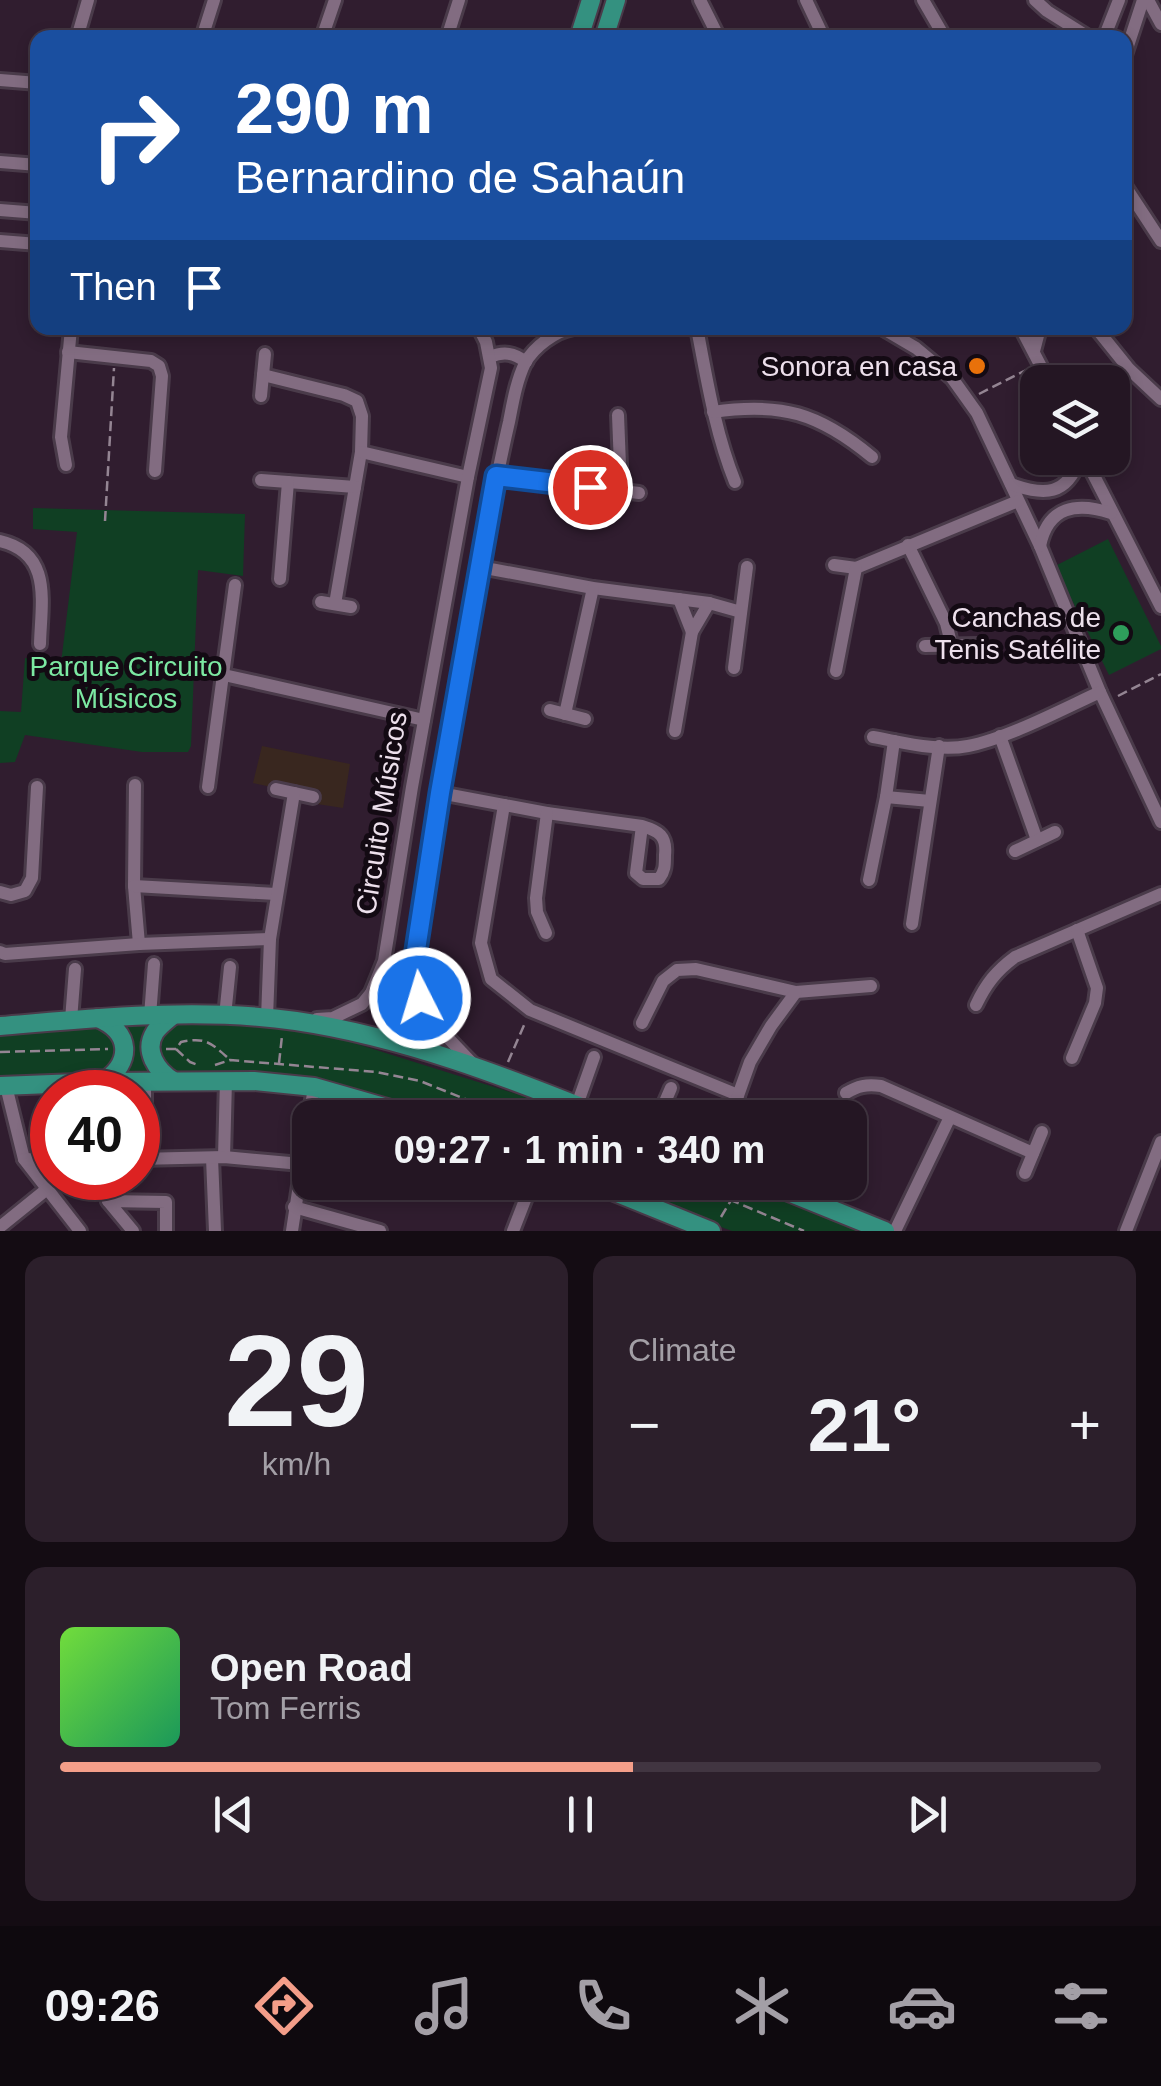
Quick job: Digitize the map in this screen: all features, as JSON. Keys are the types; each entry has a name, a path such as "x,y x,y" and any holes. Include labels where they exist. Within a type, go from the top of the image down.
{"main road":[{"path":"581,30 591,0"},
{"path":"607,30 616,0"},
{"path":"173,1015 156,1030 150,1049 158,1070 173,1081"},
{"path":"0,1026 173,1015 282,1020 410,1047 564,1100"},
{"path":"97,1018 122,1038 124,1049 118,1070"},
{"path":"160,1081 226,1080 314,1086 368,1100"},
{"path":"3,1086 30,1087"},
{"path":"645,1200 716,1223"},
{"path":"808,1200 885,1231"}],"street":[{"path":"79,30 88,0"},
{"path":"205,30 214,0"},
{"path":"325,30 335,0"},
{"path":"450,30 459,0"},
{"path":"700,0 715,30"},
{"path":"806,0 820,30"},
{"path":"923,0 940,30"},
{"path":"1035,0 1077,30"},
{"path":"1107,30 1119,0"},
{"path":"1146,0 1161,24"},
{"path":"1132,37 1146,0"},
{"path":"0,80 30,82"},
{"path":"0,162 30,164"},
{"path":"1132,197 1161,241"},
{"path":"0,210 30,212"},
{"path":"0,241 30,243"},
{"path":"66,465 61,437 69,335"},
{"name":"Circuito Músicos","path":"371,994 384,961 424,720 488,382 490,357 482,335"},
{"path":"476,1067 441,1031 420,998 416,950 496,476 518,380 538,347 554,335"},
{"path":"698,335 722,449 735,482"},
{"path":"894,335 952,378 968,399 1040,546 1102,697 1161,822"},
{"path":"1025,335 1041,365"},
{"path":"1037,357 1039,335"},
{"path":"1102,335 1129,369 1161,399"},
{"path":"68,352 151,360 159,366 162,376 155,471"},
{"path":"490,357 506,352 526,362"},
{"path":"261,396 265,354"},
{"path":"263,375 357,401 362,416 361,452 328,603 351,607"},
{"path":"713,412 748,407 782,410 815,419 846,435 872,457"},
{"path":"618,415 621,491"},
{"path":"361,452 468,477"},
{"path":"1010,484 1034,492 1055,490 1072,475"},
{"path":"1091,475 1161,607"},
{"path":"496,476 639,493"},
{"path":"261,480 355,487"},
{"path":"280,579 288,482"},
{"path":"834,565 856,568 1018,501"},
{"path":"1040,546 1049,523 1066,510 1083,507 1111,513"},
{"path":"0,541 10,543 38,567 42,583 40,644"},
{"path":"908,545 946,623 952,647"},
{"path":"480,567 742,612"},
{"path":"734,668 747,567"},
{"path":"836,670 856,568"},
{"path":"208,787 234,586"},
{"path":"565,714 593,588"},
{"path":"679,599 692,632"},
{"path":"675,731 692,632 709,604"},
{"path":"925,646 979,645"},
{"path":"224,675 424,720"},
{"path":"873,737 966,747 1102,697"},
{"path":"550,710 585,719"},
{"path":"1000,736 1038,840"},
{"path":"869,880 894,740"},
{"path":"912,924 939,746"},
{"path":"135,785 134,886 140,944"},
{"path":"0,892 25,890 32,878 37,787"},
{"path":"276,789 313,796"},
{"path":"294,793 270,939 282,1020 333,1018 348,1013 371,994 378,1004 390,1010 409,1007 420,998"},
{"path":"440,793 642,826"},
{"path":"886,797 930,801"},
{"path":"504,804 481,943 492,978 530,1010 738,1094"},
{"path":"546,933 536,898 547,813"},
{"path":"1014,851 1055,832"},
{"path":"134,886 276,894"},
{"path":"976,1005 998,969 1015,958 1161,894"},
{"path":"1072,1058 1095,1003 1097,988 1078,930"},
{"path":"0,952 270,939"},
{"path":"150,1016 154,964"},
{"path":"225,1016 230,967"},
{"path":"71,1020 75,969"},
{"path":"642,1022 664,981 677,970 696,970 796,992 871,986"},
{"path":"736,1100 750,1062 796,992"},
{"path":"579,1100 594,1057"},
{"path":"215,1231 226,1080"},
{"path":"3,1086 24,1160 30,1168"},
{"path":"312,1100 314,1086"},
{"path":"846,1094 858,1086 881,1086 1034,1153"},
{"path":"666,1100 671,1088"},
{"path":"895,1231 950,1117"},
{"path":"1025,1173 1042,1132"},
{"path":"1126,1231 1161,1142"},
{"path":"160,1159 292,1163"},
{"path":"24,1160 30,1160"},
{"path":"0,1227 33,1200"},
{"path":"56,1200 80,1231"},
{"path":"292,1231 295,1200"},
{"path":"512,1231 525,1200"},
{"path":"133,1231 108,1201 166,1202 166,1231"},
{"path":"294,1207 380,1231"}],"path":[{"path":"105,520 114,356"},
{"path":"968,399 1037,357"},
{"path":"1102,697 1161,674"},
{"path":"507,1063 530,1010"},
{"path":"279,1064 282,1020"},
{"path":"176,1049 181,1042 200,1038 230,1060"},
{"path":"0,1052 124,1049"},
{"path":"150,1049 176,1049 190,1062 207,1068 230,1060 376,1072 420,1081 468,1100"},
{"path":"716,1223 731,1201 804,1231"}],"shaded area":[{"path":"262,746 350,764 343,808 317,804 320,790 253,783"}],"green space":[{"name":"Parque Circuito Músicos","path":"33,508 245,514 243,576 198,570 188,752 142,752 25,735 15,762 0,763 0,711 21,712 25,658 61,663 77,532 33,529"},
{"path":"1108,539 1161,646 1109,675 1055,566"},
{"path":"137,1018 303,1027 536,1100 370,1100 315,1083 160,1082 160,1070 30,1070 30,1081 0,1081 0,1028"},
{"path":"648,1200 794,1200 872,1231 732,1231"}],"place":[{"name":"Sonora en casa","path":"977,366"},
{"name":"Canchas de Tenis Satélite","path":"1121,633"}],"route":[{"path":"420,998 416,950 496,476 590,487"}]}
